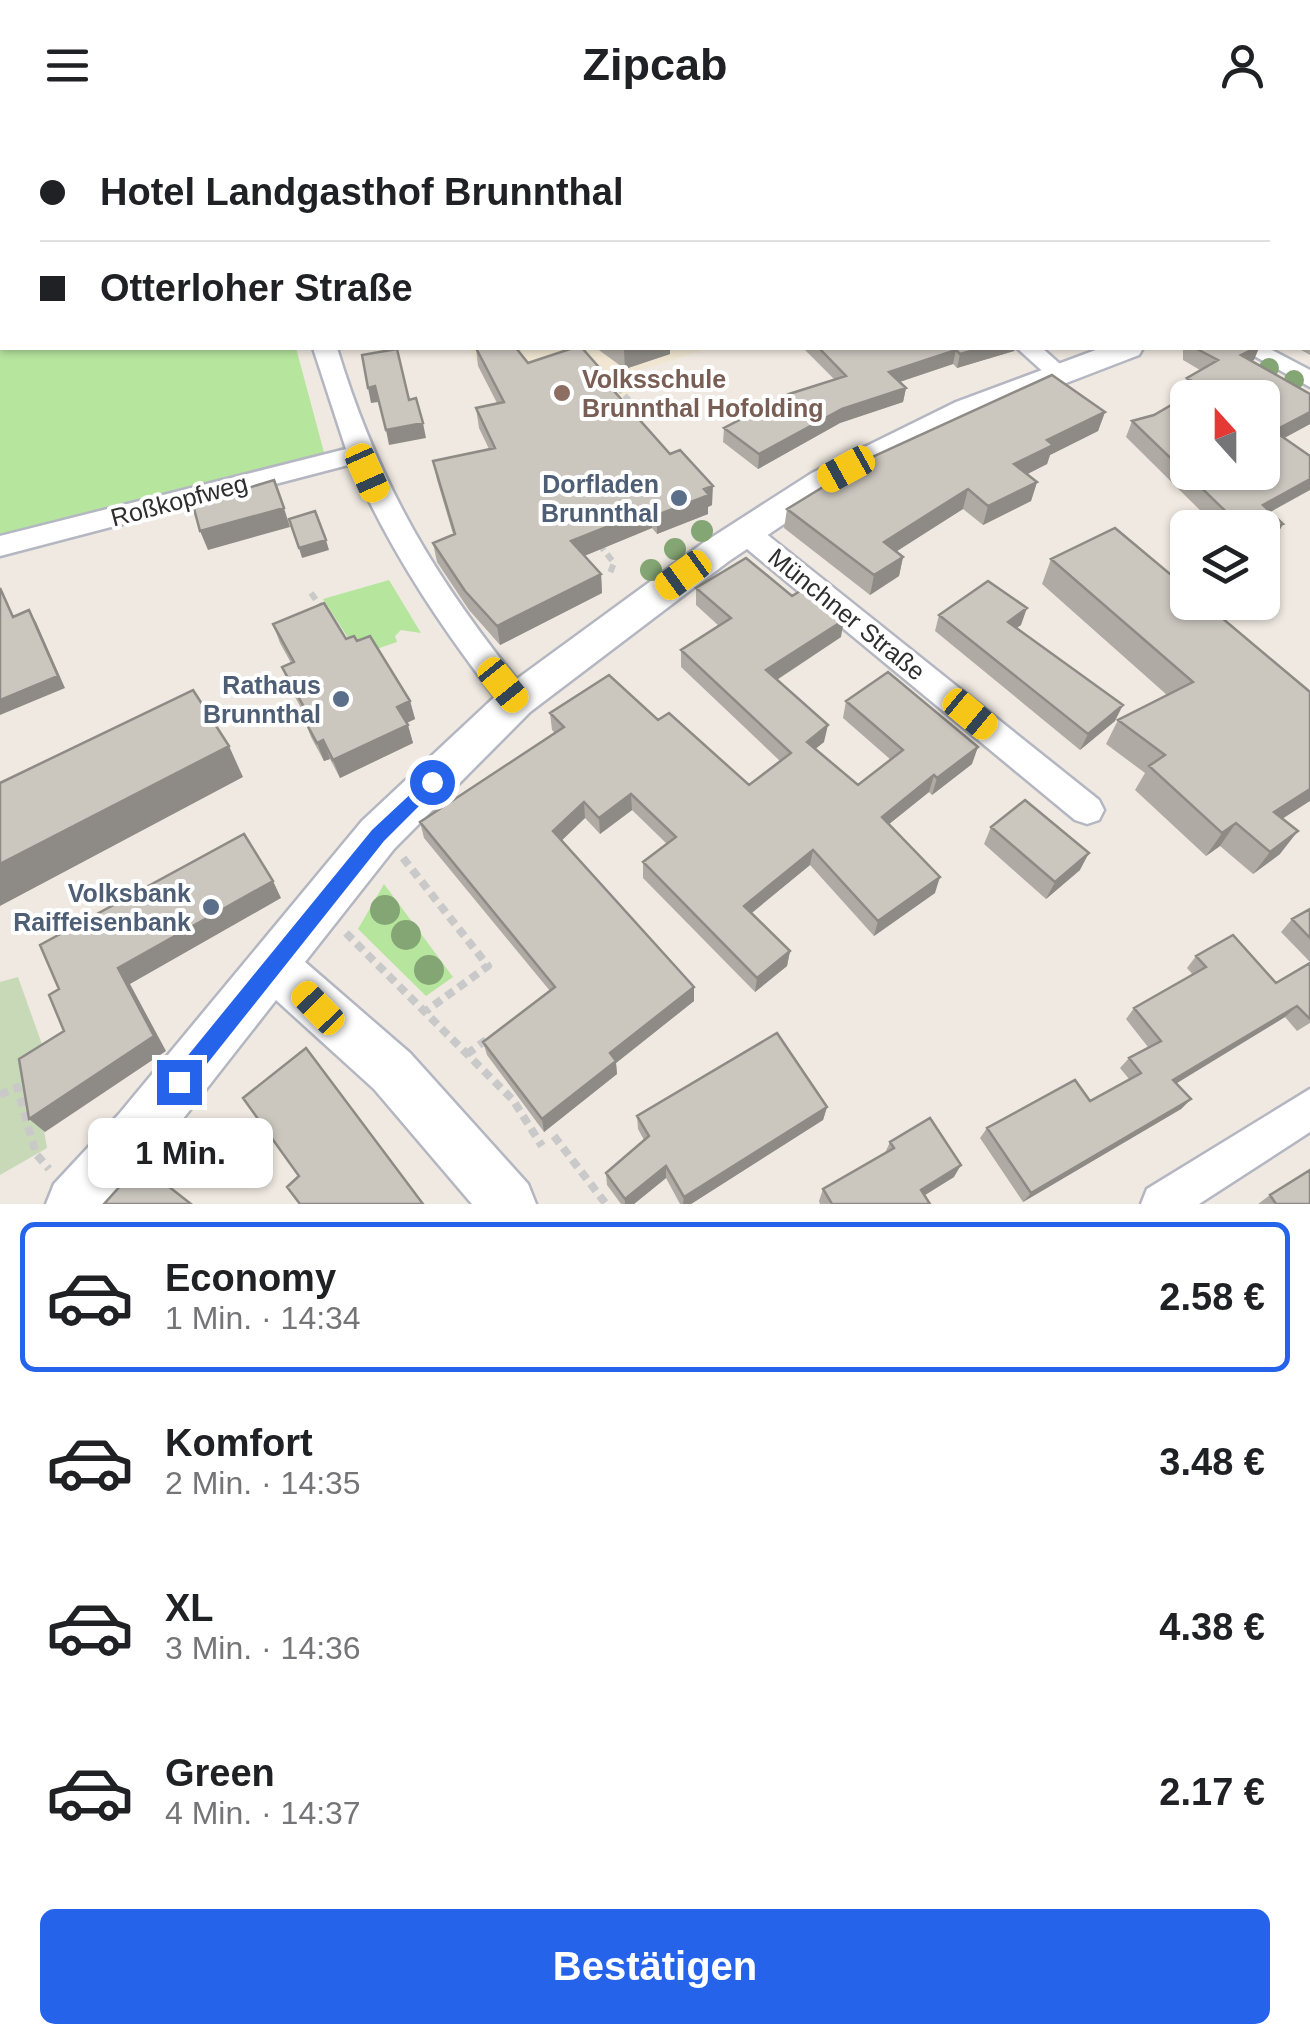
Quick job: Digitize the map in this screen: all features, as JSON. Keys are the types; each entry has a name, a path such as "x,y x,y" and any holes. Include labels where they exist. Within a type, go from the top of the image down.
{"street":[{"path":"326,350 358,454 413,562 516,701"},
{"path":"1030,350 1057,372"},
{"name":"Münchner Straße","path":"59,1184 138,1133 378,836 516,701 746,532 867,458 968,408 1122,350"},
{"path":"1256,350 1310,380"},
{"name":"Roßkopfweg","path":"0,546 358,454"},
{"name":"Münchner Straße","path":"746,532 1087,810"},
{"path":"274,964 318,1008 392,1071 508,1204"},
{"path":"1162,1204 1310,1110"}],"path":[{"path":"606,375 628,399 615,400"},
{"path":"614,418 637,410"},
{"path":"591,535 614,563 610,573"},
{"path":"312,593 331,622"},
{"path":"399,852 488,966 426,1011"},
{"path":"342,929 513,1100 542,1146"},
{"path":"467,1054 499,1031"},
{"path":"0,1095 17,1087 36,1154 59,1184"},
{"path":"554,1136 606,1204"}],"shaded area":[{"name":"Volksschule Brunnthal Hofolding","path":"470,350 705,350 638,371 651,386 513,435"}],"green space":[{"path":"0,350 297,350 325,456 0,537"},
{"path":"389,580 421,633 401,630 395,636 397,642 359,655 323,599"},
{"path":"384,884 453,977 426,996 358,929"},
{"path":"18,977 49,1064 34,1074 47,1148 0,1175 0,982"}],"building":[{"path":"397,350 409,400 416,398 423,423 386,430 375,386 368,388 362,355"},
{"path":"477,350 518,350 528,363 567,350 584,350 611,381 606,382 670,454 680,450 713,486 704,489 709,495 657,515 652,509 571,541 601,574 497,626 465,591 433,543 455,534 433,461 495,448 476,408 504,402"},
{"path":"821,350 956,350 889,372 906,388 842,409 759,454 724,428 789,394 846,376"},
{"path":"1199,350 1251,350 1241,355 1310,394 1310,412 1280,428 1280,380 1187,378 1218,360"},
{"path":"1052,375 1105,412 1047,440 1053,445 1014,464 1037,482 988,506 968,489 884,542 903,557 874,575 787,509 872,457"},
{"path":"1170,406 1170,458 1132,421"},
{"path":"1280,435 1310,456 1310,479 1263,505 1268,510 1224,510 1204,490 1280,490"},
{"path":"274,480 284,508 200,531 193,505"},
{"path":"315,511 326,540 299,548 289,519"},
{"path":"1115,528 1170,574 1170,620 1224,620 1310,692 1310,789 1274,812 1298,831 1270,852 1236,823 1222,833 1149,766 1165,755 1118,720 1193,682 1051,559"},
{"path":"746,558 792,596 805,588 844,620 766,670 828,725 807,742 858,785 903,750 846,701 888,672 978,747 937,778 934,775 882,817 940,877 878,921 813,850 744,906 790,951 757,978 643,862 676,837 631,794 599,818 584,802 553,831 694,987 610,1053 616,1061 542,1119 483,1042 555,987 420,822 564,727 550,713 609,675 658,720 669,713 749,785 791,753 681,650 731,618 696,588"},
{"path":"988,581 1027,608 1008,622 1123,705 1088,734 939,615"},
{"path":"0,588 13,617 29,610 58,676 0,700"},
{"name":"Rathaus Brunnthal","path":"324,603 346,639 354,636 357,641 370,636 410,701 397,707 408,725 333,760 323,740 317,743 304,719 309,716 282,667 294,662 273,624"},
{"path":"193,690 229,746 0,864 0,783"},
{"path":"1025,800 1089,853 1055,882 991,827"},
{"path":"244,834 273,881 118,968 154,1036 29,1119 19,1059 64,1031 49,995 59,989 40,945"},
{"path":"1310,909 1310,938 1292,919"},
{"path":"1233,935 1276,983 1310,963 1310,1019 1297,1006 1173,1080 1191,1099 1031,1193 987,1128 1075,1080 1090,1101 1141,1073 1129,1058 1161,1041 1134,1008 1206,967 1196,956"},
{"path":"777,1033 827,1107 684,1197 666,1166 625,1199 606,1173 649,1136 637,1116"},
{"path":"306,1048 423,1204 300,1204 287,1187 299,1176 243,1098"},
{"path":"930,1118 961,1165 921,1190 930,1204 832,1204 823,1189 894,1148 890,1142"},
{"path":"140,1164 191,1204 104,1204"},
{"path":"1310,1170 1310,1204 1276,1204 1270,1195"}],"place":[{"name":"Volksschule Brunnthal Hofolding","path":"562,393"},
{"name":"Dorfladen Brunnthal","path":"679,498"},
{"name":"Rathaus Brunnthal","path":"341,699"},
{"name":"Volksbank Raiffeisenbank","path":"211,907"}],"route":[{"path":"179,1082 378,836 432,782"}]}
